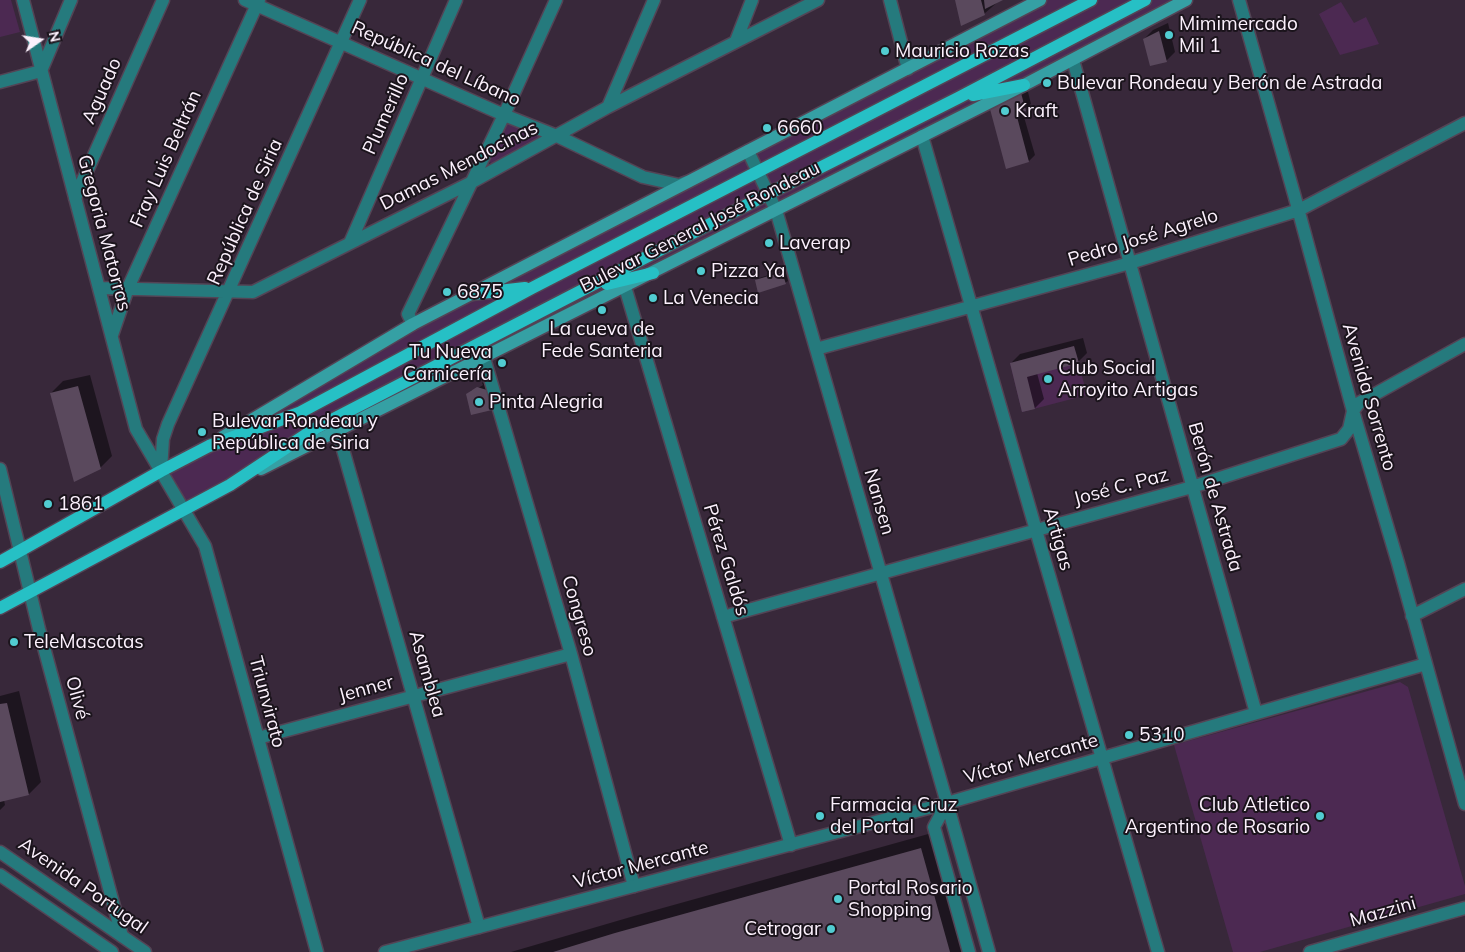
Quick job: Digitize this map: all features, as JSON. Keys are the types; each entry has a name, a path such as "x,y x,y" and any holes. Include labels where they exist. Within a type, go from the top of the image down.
{"main road":[{"name":"Bulevar General José Rondeau","path":"0,562 209,446 413,324 1040,0"},
{"name":"Bulevar General José Rondeau","path":"209,446 299,413 532,288 1091,0"},
{"name":"Bulevar General José Rondeau","path":"0,608 230,484 316,428 1145,0"},
{"name":"Bulevar General José Rondeau","path":"230,484 338,432 653,273 1073,60 1186,0"},
{"path":"958,98 1024,85"},
{"path":"585,290 653,273"},
{"path":"472,294 532,288"}],"street":[{"name":"Gregoria Matorras","path":"23,0 136,429 161,471"},
{"path":"0,82 41,71 71,0"},
{"name":"Aguado","path":"75,198 163,0"},
{"name":"República de Siria","path":"161,471 163,439 360,0"},
{"name":"Plumerillo","path":"350,243 456,0"},
{"path":"413,324 408,314 504,115 556,0"},
{"path":"608,106 654,0"},
{"path":"736,41 752,0"},
{"name":"Damas Mendocinas","path":"99,288 253,292 472,182 608,106 818,0"},
{"path":"890,0 908,69"},
{"name":"Avenida Sorrento","path":"1239,0 1299,210 1353,411 1465,803"},
{"name":"República del Líbano","path":"253,2 341,43 504,115 557,136 643,176 680,186 696,178"},
{"name":"Fray Luis Beltrán","path":"112,335 128,288 253,2"},
{"name":"Berón de Astrada","path":"1073,60 1256,713"},
{"name":"Pedro José Agrelo","path":"816,349 1130,263 1299,210 1465,123"},
{"name":"Artigas","path":"922,136 1158,952"},
{"name":"Nansen","path":"748,151 776,210 989,952"},
{"name":"Pérez Galdós","path":"625,287 791,845"},
{"path":"1353,411 1365,399 1465,344"},
{"name":"Congreso","path":"484,358 571,654 634,886"},
{"name":"José C. Paz","path":"723,617 1192,487 1341,439 1349,429 1353,411"},
{"name":"Asamblea","path":"338,432 479,927"},
{"path":"142,442 150,444 157,443 163,439"},
{"name":"Olivé","path":"0,469 39,629 122,936"},
{"name":"Triunvirato","path":"161,471 205,546 318,952"},
{"path":"1412,616 1465,589"},
{"name":"Jenner","path":"258,738 571,654"},
{"name":"Víctor Mercante","path":"385,952 947,803 1426,664"},
{"path":"947,803 934,827 969,952"},
{"name":"Avenida Portugal","path":"0,852 145,952"},
{"name":"Avenida Portugal","path":"0,875 112,952"},
{"name":"Mazzini","path":"1310,952 1465,908"}],"shaded area":[{"path":"0,0 11,0 20,32 0,37"},
{"path":"1040,0 1186,0 184,510 161,471 413,324"},
{"path":"1341,2 1354,23 1366,17 1379,44 1340,55 1319,14"},
{"path":"507,122 544,138 494,166 489,161"},
{"name":"Club Social Arroyito Artigas","path":"1074,346 1087,395 1022,412 1010,363"},
{"name":"Club Atletico Argentino de Rosario","path":"1400,682 1408,687 1465,886 1465,894 1260,952 1233,952 1174,745"}],"building":[{"path":"955,0 981,0 985,15 961,26"},
{"path":"984,0 1003,0 985,9"},
{"path":"1159,31 1167,62 1150,66 1143,39"},
{"path":"1021,93 1026,111 1016,113 1029,162 1006,169 990,109"},
{"path":"782,272 786,284 758,293 755,280"},
{"path":"1074,346 1079,363 1027,377 1035,409 1022,412 1010,363"},
{"path":"78,386 101,469 74,482 50,393"},
{"name":"Pinta Alegria","path":"477,387 487,390 492,410 471,415 466,394"},
{"path":"7,703 29,795 0,802 0,704"},
{"name":"Portal Rosario Shopping","path":"921,848 950,952 553,952 615,933"}],"place":[{"name":"Mimimercado Mil 1","path":"1169,35"},
{"name":"Mauricio Rozas","path":"885,51"},
{"name":"Bulevar Rondeau y Berón de Astrada","path":"1047,83"},
{"name":"Kraft","path":"1005,111"},
{"name":"6660","path":"767,128"},
{"name":"Laverap","path":"769,243"},
{"name":"Pizza Ya","path":"701,271"},
{"name":"6875","path":"447,292"},
{"name":"La Venecia","path":"653,298"},
{"name":"La cueva de Fede Santeria","path":"602,310"},
{"name":"Tu Nueva Carnicería","path":"502,363"},
{"name":"Club Social Arroyito Artigas","path":"1048,379"},
{"name":"Pinta Alegria","path":"479,402"},
{"name":"Bulevar Rondeau y República de Siria","path":"202,432"},
{"name":"1861","path":"48,504"},
{"name":"TeleMascotas","path":"14,642"},
{"name":"5310","path":"1129,735"},
{"name":"Farmacia Cruz del Portal","path":"820,816"},
{"name":"Club Atletico Argentino de Rosario","path":"1320,816"},
{"name":"Portal Rosario Shopping","path":"838,899"},
{"name":"Cetrogar","path":"831,929"}]}
